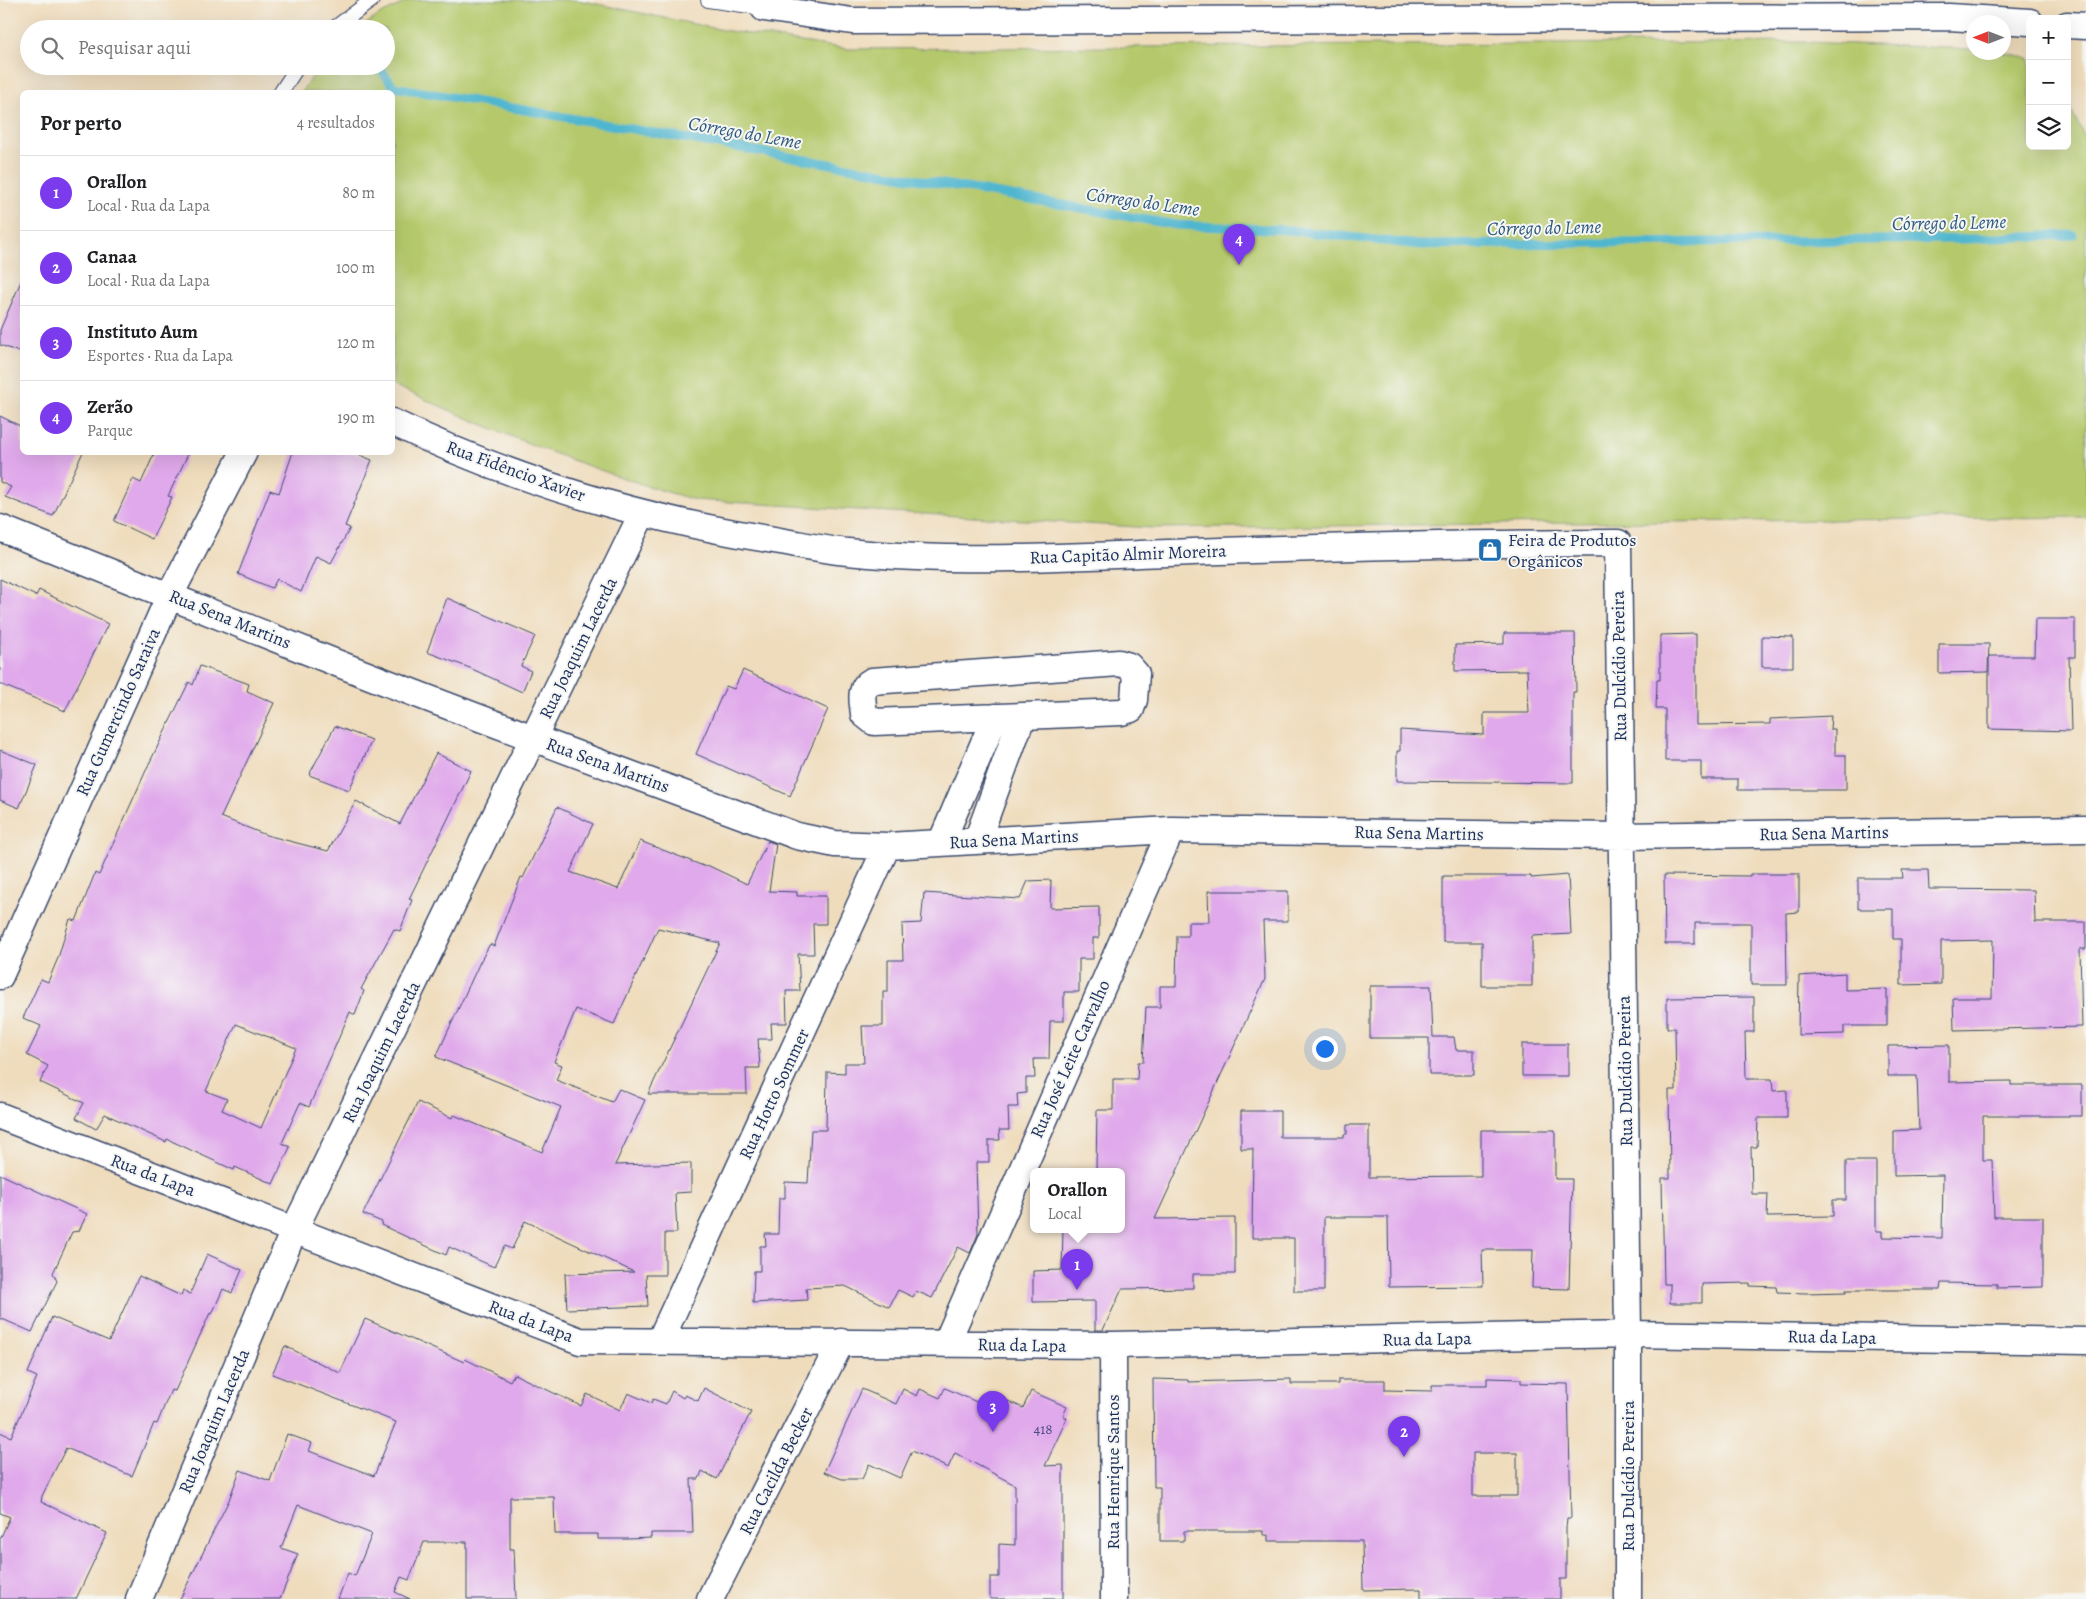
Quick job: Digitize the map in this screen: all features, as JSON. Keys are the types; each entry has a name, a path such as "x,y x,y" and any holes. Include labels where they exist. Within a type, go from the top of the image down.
{"street":[{"path":"764,4 852,20 1949,17 2026,22"},
{"path":"2071,25 2086,26"},
{"name":"Rua Fidêncio Xavier","path":"395,423 536,481 642,514"},
{"name":"Rua Gumercindo Saraiva","path":"0,976 170,594 242,455"},
{"name":"Rua Capitão Almir Moreira","path":"642,514 743,535 848,552 952,558 1491,544 1618,544"},
{"name":"Rua Joaquim Lacerda","path":"138,1599 294,1230 535,738 642,514"},
{"name":"Rua Sena Martins","path":"0,528 170,594 319,656 535,738 797,836 834,844 887,846 1171,830 1621,836 2086,829"},
{"name":"Rua Dulcídio Pereira","path":"1618,544 1628,1334 1628,1599"},
{"path":"1119,663 1129,666 1136,674 1134,700 1130,709 1121,712 1022,717 874,722 864,714 862,690 865,684 872,682 1119,663"},
{"path":"941,843 995,717"},
{"path":"977,841 1022,717"},
{"name":"Rua José Leite Carvalho","path":"946,1344 1171,830"},
{"name":"Rua Hotto Sommer","path":"660,1341 887,846"},
{"name":"Rua da Lapa","path":"0,1116 580,1341 1113,1346 1628,1334 2086,1341"},
{"name":"Rua Cacilda Becker","path":"710,1599 841,1342"},
{"name":"Rua Henrique Santos","path":"1113,1346 1114,1599"}],"lane":[{"path":"345,20 372,0"},
{"path":"708,0 764,4"},
{"path":"282,90 292,75"}],"green space":[{"path":"410,0 578,0 723,30 848,49 1808,42 1966,49 1966,60 2011,60 2011,54 2016,55 2026,59 2026,150 2071,150 2071,111 2086,139 2086,517 1153,528 695,500 656,489 542,448 467,418 395,386 395,90 302,90 313,75 395,75 395,20 372,20"}],"building":[{"path":"20,284 20,352 0,345 0,330"},
{"path":"0,416 20,426 20,455 82,455 53,516 5,497 11,487 0,482"},
{"path":"154,455 188,455 168,496 172,497 152,539 114,521 133,479 141,483"},
{"path":"292,455 359,455 372,460 345,526 350,528 331,563 316,556 301,592 277,579 272,588 238,574 270,490 279,493"},
{"path":"0,579 36,596 39,590 108,624 65,711 0,684"},
{"path":"447,598 535,636 521,666 531,671 522,692 470,668 427,652"},
{"path":"2035,619 2075,619 2075,657 2069,657 2071,731 1989,729 1989,656 2034,656"},
{"path":"1504,633 1575,633 1576,692 1573,692 1573,783 1397,781 1397,751 1400,751 1400,730 1484,735 1484,713 1529,713 1527,670 1455,671 1455,645 1504,644"},
{"path":"1696,634 1696,725 1770,724 1770,719 1831,716 1830,729 1835,729 1835,755 1846,755 1846,790 1738,790 1738,779 1701,779 1701,761 1665,761 1665,709 1656,709 1657,680 1660,680 1660,635"},
{"path":"1762,636 1793,637 1793,667 1762,667"},
{"path":"1939,644 1989,644 1988,672 1939,673"},
{"path":"200,666 249,684 247,691 274,703 221,817 266,835 328,851 356,801 400,824 436,753 471,771 409,899 412,900 400,931 394,929 361,989 364,991 355,1015 350,1012 309,1107 300,1103 282,1143 290,1147 273,1184 235,1167 234,1170 167,1139 166,1142 105,1114 96,1129 76,1118 84,1103 40,1082 48,1066 27,1055 41,1026 23,1018 41,979 48,982 58,958 70,919 76,921 95,873 99,875 148,766 189,682 193,685","holes":["236,1024 296,1048 261,1128 222,1110 227,1099 206,1091"]},
{"path":"743,670 828,709 790,796 696,754 726,686 734,689"},
{"path":"335,726 372,740 349,790 309,775"},
{"path":"0,750 37,765 19,808 0,800"},
{"path":"557,807 593,824 570,872 618,889 640,841 706,867 707,865 747,884 768,841 776,844 769,891 797,892 797,896 826,896 826,924 813,924 814,954 798,954 800,991 786,991 787,1023 771,1023 772,1039 758,1039 760,1068 746,1068 747,1094 648,1094 720,943 658,928 614,1024 576,1009 554,1062 562,1065 556,1080 612,1102 619,1089 645,1100 615,1165 691,1163 691,1192 675,1193 677,1233 665,1233 665,1275 646,1275 648,1306 567,1309 565,1274 634,1272 525,1221 512,1249 504,1246 494,1267 449,1247 446,1255 381,1225 382,1222 363,1214 418,1102 452,1118 454,1115 542,1152 561,1107 436,1057 480,962 490,944 494,946 521,877 523,878"},
{"path":"1902,870 1928,870 1929,889 2034,890 2035,922 2086,922 2086,949 2080,949 2082,1027 1954,1030 1953,998 1992,998 1993,940 1941,941 1941,984 1901,985 1901,939 1893,939 1893,909 1858,909 1858,878 1903,878"},
{"path":"1750,874 1799,874 1799,912 1786,913 1787,985 1751,985 1751,923 1695,923 1695,944 1665,944 1664,875 1750,876"},
{"path":"1568,875 1571,934 1532,936 1532,986 1482,986 1482,942 1443,942 1443,876 1531,876 1531,878"},
{"path":"1051,880 1050,908 1099,907 1099,938 1093,938 1093,959 1079,959 1079,992 1064,992 1064,1021 1050,1021 1049,1059 1034,1059 1035,1078 1026,1078 1026,1093 1017,1094 1018,1107 1008,1107 1009,1130 999,1130 1000,1140 989,1140 989,1162 976,1162 978,1234 970,1253 958,1247 932,1298 916,1291 913,1297 898,1290 889,1307 845,1286 806,1288 807,1300 753,1303 754,1271 760,1271 760,1246 766,1246 765,1234 778,1234 779,1198 785,1198 785,1182 808,1183 811,1130 826,1130 827,1072 845,1073 845,1063 864,1063 862,1026 883,1026 883,992 888,992 888,960 903,960 902,924 921,923 924,893 1020,899 1028,881"},
{"path":"1208,891 1288,891 1288,921 1263,921 1265,979 1155,1219 1235,1218 1235,1274 1193,1274 1193,1288 1122,1289 1103,1330 1095,1330 1095,1301 1033,1302 1033,1271 1062,1270 1063,1233 1125,1233 1125,1168 1096,1168 1097,1110 1113,1110 1113,1079 1137,1079 1138,1062 1143,1062 1146,1007 1160,1007 1160,986 1176,986 1177,936 1188,936 1188,922 1209,922"},
{"path":"1845,973 1845,990 1887,989 1887,1026 1844,1026 1844,1034 1798,1035 1799,976"},
{"path":"1370,986 1431,986 1433,1037 1454,1037 1456,1050 1474,1050 1474,1075 1429,1075 1429,1038 1370,1038"},
{"path":"1754,997 1754,1032 1745,1032 1746,1079 1772,1079 1773,1091 1787,1090 1787,1118 1758,1118 1757,1147 1751,1147 1752,1194 1768,1194 1767,1217 1833,1216 1833,1200 1846,1200 1846,1161 1876,1161 1876,1231 1882,1231 1882,1237 1942,1238 1943,1175 1894,1176 1894,1131 1919,1130 1917,1076 1888,1076 1888,1046 1949,1045 1949,1082 2011,1081 2011,1085 2082,1085 2082,1116 1983,1116 1983,1160 1992,1160 1994,1217 2043,1217 2043,1287 1997,1288 1997,1284 1941,1283 1940,1290 1846,1290 1846,1292 1806,1293 1777,1292 1776,1287 1750,1286 1750,1283 1702,1284 1702,1303 1670,1303 1670,1284 1664,1284 1662,1178 1670,1178 1669,1090 1676,1090 1675,1028 1667,1028 1667,998"},
{"path":"1522,1044 1568,1044 1568,1076 1522,1076"},
{"path":"1241,1111 1280,1111 1280,1137 1344,1137 1344,1134 1347,1134 1347,1125 1369,1125 1369,1177 1481,1176 1481,1130 1555,1130 1555,1179 1572,1179 1569,1289 1532,1288 1533,1250 1482,1250 1483,1286 1389,1287 1388,1217 1324,1217 1324,1291 1294,1291 1294,1238 1252,1238 1253,1149 1241,1149"},
{"path":"0,1174 87,1214 79,1231 72,1232 53,1273 57,1281 32,1332 0,1318"},
{"path":"207,1254 242,1270 232,1293 223,1289 212,1314 210,1313 175,1391 171,1390 157,1424 154,1423 132,1476 66,1448 42,1496 41,1502 107,1533 76,1599 0,1599 0,1539 10,1517 0,1513 0,1432 11,1437 37,1377 28,1373 52,1317 109,1341 139,1276 181,1296 183,1290 190,1294"},
{"path":"365,1319 464,1362 465,1359 510,1381 514,1374 581,1406 587,1394 620,1410 628,1393 651,1403 653,1399 666,1404 672,1391 683,1398 685,1395 698,1401 704,1388 751,1412 717,1479 702,1471 699,1479 691,1479 693,1533 651,1533 651,1538 628,1539 598,1539 598,1534 555,1534 554,1497 510,1497 510,1549 514,1549 516,1599 467,1599 467,1542 424,1542 409,1580 401,1577 395,1592 410,1599 338,1599 348,1573 355,1576 372,1534 298,1505 281,1548 298,1554 280,1599 180,1599 229,1500 240,1470 270,1481 287,1434 312,1443 309,1451 374,1476 396,1422 272,1374 285,1346 340,1373"},
{"path":"1487,1378 1521,1379 1521,1383 1568,1384 1571,1518 1567,1518 1566,1579 1560,1579 1560,1599 1421,1599 1421,1589 1363,1590 1362,1541 1268,1541 1268,1535 1263,1535 1263,1531 1184,1531 1184,1541 1160,1541 1160,1487 1154,1487 1153,1379 1188,1380 1188,1382 1291,1379 1291,1384 1338,1384 1338,1380 1385,1380 1385,1390 1432,1391 1432,1385 1487,1385","holes":["1473,1453 1517,1453 1517,1496 1473,1496"]},
{"path":"945,1388 981,1404 987,1391 1023,1408 1031,1391 1067,1407 1063,1416 1067,1418 1045,1466 1063,1465 1063,1599 990,1599 990,1577 999,1577 999,1544 1015,1545 1015,1485 955,1453 948,1468 912,1451 900,1478 869,1464 862,1479 842,1479 824,1472 862,1389 896,1404 903,1389 917,1396 920,1389 940,1398"}],"waterway":[{"name":"Córrego do Leme","path":"385,75 394,87 1176,225 1289,230 1419,245 1968,239 2073,235"}],"place":[{"name":"Zerão","path":"1239,265"},
{"name":"Feira de Produtos Orgânicos","path":"1490,550"},
{"name":"Orallon","path":"1077,1290"},
{"name":"Instituto Aum","path":"993,1432"},
{"name":"Canaa","path":"1404,1457"}]}
